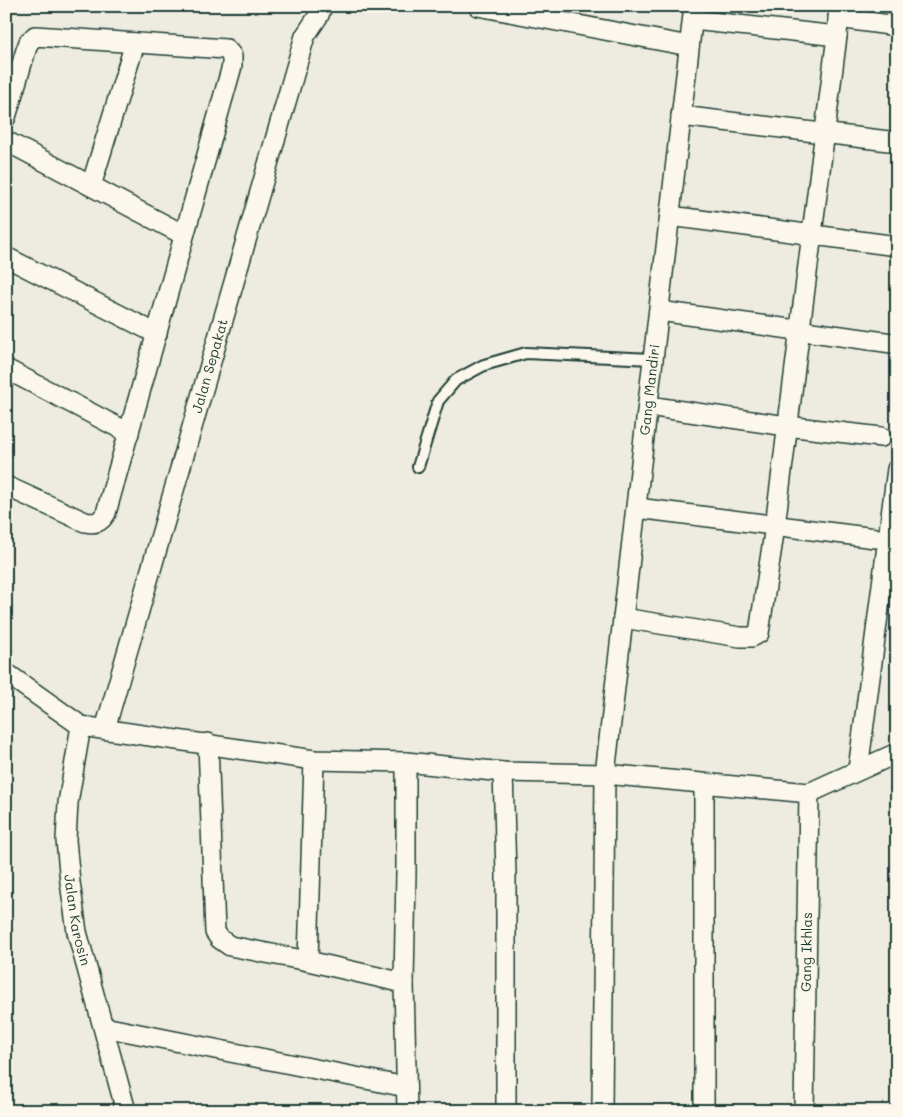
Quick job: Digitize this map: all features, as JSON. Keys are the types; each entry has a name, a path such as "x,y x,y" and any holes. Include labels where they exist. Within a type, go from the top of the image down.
{"street":[{"name":"Jalan Sepakat","path":"105,729 305,36 319,16 322,6"},
{"path":"478,6 689,46"},
{"path":"693,13 838,20 897,26"},
{"name":"Gang Mandiri","path":"602,1111 605,774 693,13"},
{"path":"623,618 740,637 752,637 760,633 800,331 838,20"},
{"path":"6,117 26,50 29,42 35,36 226,49 232,56 232,66 106,513 102,520 95,524 85,522 6,486"},
{"path":"91,186 135,43"},
{"path":"682,116 897,142"},
{"path":"6,140 184,235"},
{"path":"670,216 897,246"},
{"path":"6,257 157,334"},
{"path":"659,310 892,343"},
{"path":"6,369 129,433"},
{"path":"648,406 881,437"},
{"path":"858,770 897,469"},
{"path":"637,508 775,526 886,547"},
{"path":"6,673 82,726 314,760 406,762 504,772 605,774 808,793 897,753"},
{"name":"Jalan Karosin","path":"82,726 68,803 66,840 77,932 126,1111"},
{"path":"208,743 215,932 220,939 230,946 308,961 404,983"},
{"path":"308,961 314,760"},
{"path":"406,762 404,983 407,1111"},
{"path":"504,772 506,1111"},
{"path":"704,784 704,1111"},
{"name":"Gang Ikhlas","path":"804,1111 808,793"},
{"path":"104,1026 406,1087"}],"lane":[{"path":"418,467 438,401 456,380 484,365 526,353 652,359"}]}
